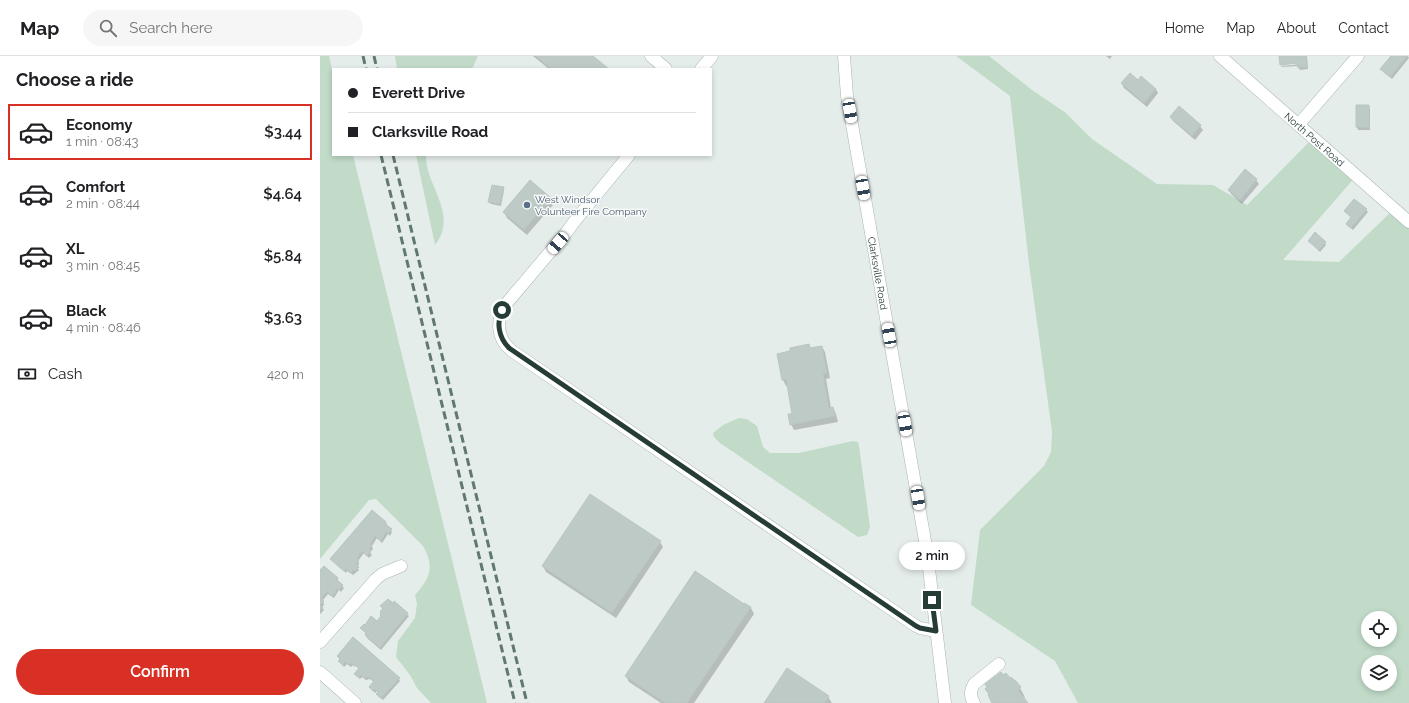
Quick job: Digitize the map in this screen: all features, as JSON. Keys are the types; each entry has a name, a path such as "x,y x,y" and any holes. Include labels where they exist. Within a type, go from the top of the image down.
{"street":[{"path":"651,56 665,68"},
{"path":"702,68 712,56"},
{"name":"Clarksville Road","path":"844,56 847,96 922,523 944,703"},
{"name":"North Post Road","path":"1220,56 1409,222"},
{"path":"1298,124 1358,56"},
{"path":"628,156 506,304 498,321 502,340 512,351 850,582 916,626 936,631"},
{"path":"320,642 376,579 382,574 401,566"},
{"path":"974,703 971,695 971,689 974,684 999,664"},
{"path":"320,672 355,703"}],"green space":[{"path":"320,56 329,56 332,69 332,156 353,156 487,703 431,703 417,688 410,675 396,657 398,641 415,618 417,604 415,595 427,578 430,566 427,553 423,546 376,499 369,500 320,559"},
{"path":"395,56 478,56 472,68 397,68"},
{"path":"956,56 989,56 1032,90 1066,113 1092,139 1157,184 1213,185 1247,205 1315,136 1358,174 1283,260 1339,262 1394,209 1409,222 1409,703 1078,703 1055,661 971,605 980,530 1044,466 1051,452 1052,432 1029,264 1010,96"},
{"path":"416,156 426,156 428,172 444,218 441,236 435,245"},
{"path":"739,418 747,419 757,426 763,447 770,453 799,453 853,441 858,442 870,527 867,535 858,537 720,443 714,437 713,433 723,425"}],"building":[{"path":"536,56 593,56 608,68 550,68"},
{"path":"1279,56 1306,56 1307,67 1298,68 1297,63 1280,65"},
{"path":"1391,56 1407,56 1390,77 1380,69"},
{"path":"1130,73 1138,80 1141,76 1156,89 1144,103 1121,83"},
{"path":"1356,105 1369,105 1369,128 1356,127"},
{"path":"1179,106 1201,125 1192,136 1170,117"},
{"path":"1245,169 1257,179 1240,200 1228,190"},
{"name":"West Windsor Volunteer Fire Company","path":"530,180 551,198 524,230 503,212"},
{"path":"492,185 504,187 500,204 488,202"},
{"path":"1354,199 1367,209 1351,228 1346,224 1351,217 1344,211"},
{"path":"1315,232 1326,242 1319,250 1308,241"},
{"path":"809,344 810,348 822,346 827,373 823,373 829,408 833,407 835,416 790,425 788,414 792,414 786,379 782,380 777,354 790,351 790,348"},
{"path":"590,494 661,541 612,613 542,566"},
{"path":"372,510 392,529 388,534 386,532 381,541 375,536 370,544 372,545 369,549 371,551 367,556 362,551 358,557 357,559 359,561 356,564 359,567 355,571 353,570 351,573 346,569 344,571 330,559"},
{"path":"324,566 338,578 337,580 343,585 339,590 337,588 335,591 336,592 332,596 327,592 322,597 322,600 324,601 320,605 320,570"},
{"path":"695,571 744,604 751,607 687,703 665,703 625,676"},
{"path":"388,599 393,603 394,601 408,613 380,648 365,635 366,633 360,628 364,624 365,625 371,616 377,621 381,616 380,612 383,608 380,606"},
{"path":"353,637 400,678 381,698 376,694 378,692 375,689 373,691 369,687 374,681 368,677 364,678 361,675 358,677 354,674 359,668 351,663 349,665 345,662 343,665 338,661 340,659 337,656"},
{"path":"787,668 829,696 825,703 764,703"},
{"path":"1001,672 1003,675 1006,673 1010,678 1011,677 1015,680 1021,687 1018,690 1028,703 992,703 988,695 989,694 985,689 987,687 985,684"}],"railway":[{"path":"363,56 366,68"},
{"path":"374,56 377,68"},
{"path":"381,156 515,703"},
{"path":"393,156 527,703"}],"place":[{"name":"West Windsor Volunteer Fire Company","path":"527,205"}],"route":[{"path":"502,310 498,321 502,340 509,348 916,626 936,631 932,600"}]}
